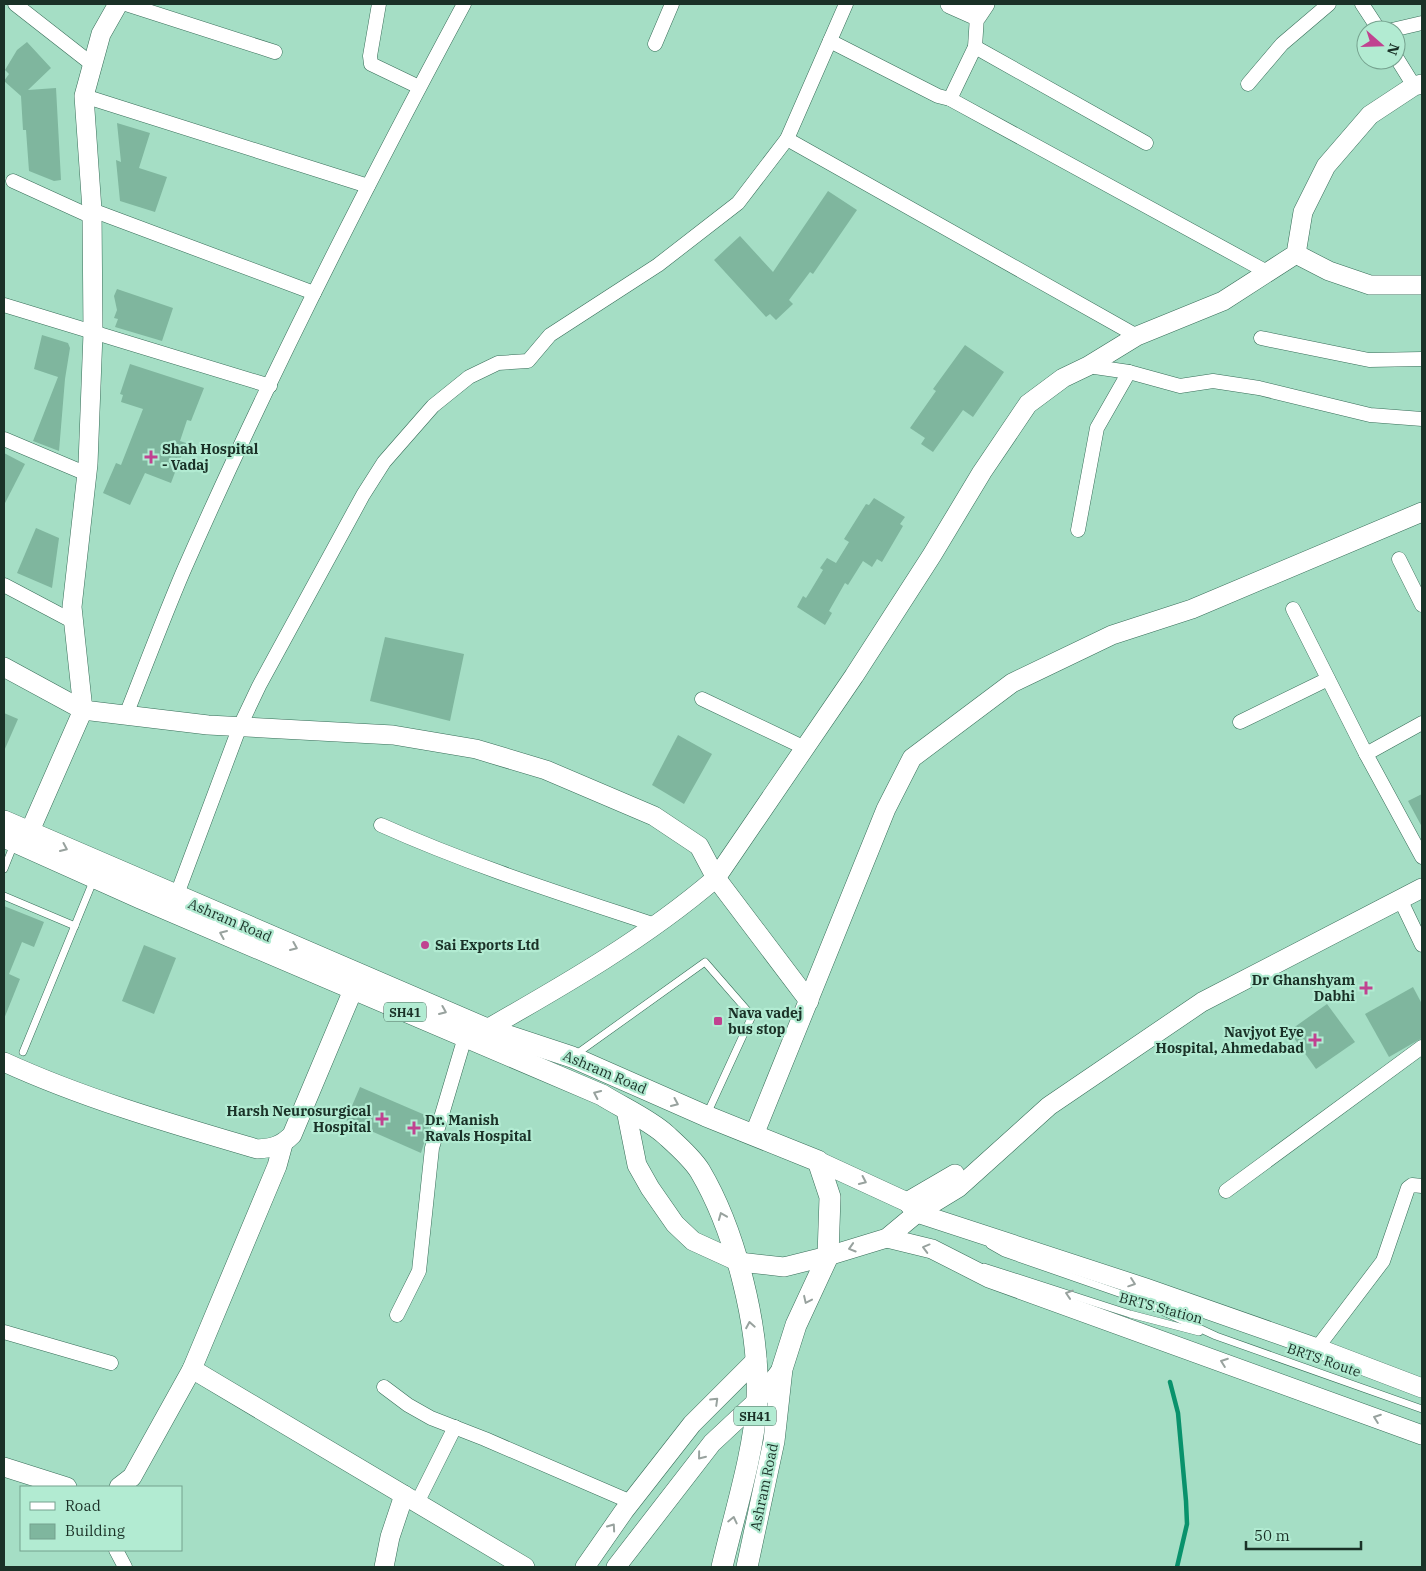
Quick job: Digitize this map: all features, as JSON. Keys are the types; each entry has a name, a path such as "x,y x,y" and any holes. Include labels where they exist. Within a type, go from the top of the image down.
{"main road":[{"path":"16,837 83,710 72,607 87,474 93,333 92,214 84,96 101,34 118,4"},
{"path":"950,4 981,10"},
{"path":"487,1029 570,982 686,904 716,878 859,668 932,555 982,472 1028,404 1063,378 1088,366 1137,336 1224,301 1296,254 1303,212 1326,166 1370,115 1418,85"},
{"path":"1296,254 1329,271 1370,285 1422,285"},
{"path":"754,1135 886,809 912,758 1012,682 1112,635 1192,609 1422,512"},
{"path":"4,667 83,710 240,726 393,735 476,749 546,770 654,816 699,846 716,878 809,1001"},
{"name":"Ashram Road","path":"4,821 16,837 95,878 602,1095 664,1134 699,1169 721,1213 739,1262 756,1359 757,1401 752,1439 722,1567"},
{"name":"Ashram Road","path":"16,837 176,896 487,1029 572,1057 706,1116 818,1162 830,1197 828,1256 796,1324 782,1370 774,1441 747,1567"},
{"path":"887,1238 912,1208 950,1179 1041,1096 1195,991 1422,874"},
{"path":"912,1208 958,1188 1049,1106 1202,1002 1422,888"},
{"path":"4,1062 64,1087 165,1122 257,1149 272,1148 283,1144 292,1135 353,990"},
{"path":"626,1110 637,1165 650,1188 675,1224 693,1241 739,1262 784,1267 887,1238 932,1249 989,1278 1422,1435"},
{"path":"120,1486 132,1476 192,1369 277,1166 283,1144"},
{"path":"818,1162 912,1208 954,1226 1009,1242 1316,1348 1422,1388"},
{"path":"585,1567 631,1502 692,1424 756,1359"},
{"path":"192,1369 525,1567"},
{"path":"616,1567 712,1443 757,1401 782,1370"},
{"path":"4,1467 63,1486"},
{"path":"384,1567 390,1537 410,1499"}],"street":[{"path":"15,4 93,65"},
{"path":"126,4 275,52"},
{"path":"380,4 370,56 371,64 419,87"},
{"path":"126,715 183,573 314,293 419,87 464,4"},
{"path":"655,44 672,4"},
{"path":"176,896 240,726 259,686 363,494 384,462 433,406 469,377 498,363 528,361 550,335 658,265 738,203 787,139 846,4"},
{"path":"1248,84 1282,44 1329,4"},
{"path":"1362,4 1372,20"},
{"path":"950,99 975,47 981,10"},
{"path":"1406,27 1422,23"},
{"path":"830,41 938,96 950,99 1267,272"},
{"path":"975,47 1146,143"},
{"path":"1406,70 1418,85"},
{"path":"84,96 368,186"},
{"path":"787,139 1137,336"},
{"path":"13,181 92,214 314,293"},
{"path":"4,305 270,386"},
{"path":"1261,338 1369,360 1422,359"},
{"path":"1088,366 1129,372 1180,386 1213,381 1259,388 1370,415 1422,419"},
{"path":"1078,530 1097,428 1129,372"},
{"path":"4,439 87,474"},
{"path":"1399,560 1422,605"},
{"path":"4,585 74,622"},
{"path":"1293,609 1366,754 1422,857"},
{"path":"1240,722 1328,679"},
{"path":"702,699 805,748"},
{"path":"1366,754 1422,723"},
{"path":"381,825 432,848 512,879 655,925"},
{"path":"1400,899 1422,945"},
{"path":"397,1315 419,1271 432,1148 465,1037"},
{"path":"1226,1190 1422,1047"},
{"path":"1316,1348 1383,1261 1408,1188 1412,1185 1422,1186"},
{"path":"4,1332 111,1362"},
{"path":"384,1387 408,1405 431,1418 631,1502"},
{"path":"410,1499 455,1427"},
{"path":"117,1551 125,1567"}],"lane":[{"path":"4,869 16,837"},
{"path":"22,1052 95,878"},
{"path":"4,896 75,926"},
{"path":"572,1057 705,962 752,1016 706,1116"},
{"name":"BRTS Station","path":"954,1226 1004,1253 1136,1299 1216,1336"},
{"name":"BRTS Station","path":"956,1260 997,1270 1130,1314 1216,1336"},
{"name":"BRTS Route","path":"1216,1336 1422,1409"}],"building":[{"path":"27,42 51,68 28,90 56,88 61,180 54,181 29,171 26,130 23,130 21,96 4,81 9,74 5,70 17,50"},
{"path":"117,123 150,133 139,168 167,177 155,212 120,201 116,160 121,162"},
{"path":"828,191 857,210 813,274 810,272 789,300 793,304 776,320 770,314 766,317 714,260 740,236 773,272"},
{"path":"117,289 173,308 162,341 115,327 118,319 114,318 117,310 114,296"},
{"path":"42,335 68,343 70,348 65,379 59,451 33,441 58,377 34,369"},
{"path":"965,345 1004,372 973,417 963,410 933,452 921,444 925,438 910,428 936,391 933,389"},
{"path":"130,364 204,388 191,421 187,420 180,441 186,443 171,483 145,473 130,505 103,493 116,463 121,465 143,409 121,402 123,395 120,394"},
{"path":"4,453 25,464 4,505"},
{"path":"874,498 905,517 900,524 903,526 882,562 877,559 872,567 863,561 848,585 845,583 829,611 832,613 825,625 797,607 803,596 806,598 811,590 823,570 820,568 827,558 836,563 849,542 844,539 866,504 869,505"},
{"path":"36,528 59,538 52,588 17,573"},
{"path":"385,637 464,654 450,721 370,701"},
{"path":"4,713 18,719 4,751"},
{"path":"678,735 712,754 684,804 652,785"},
{"path":"1422,794 1422,827 1408,801"},
{"path":"4,906 44,922 34,947 22,942 9,974 20,979 4,1019"},
{"path":"144,945 176,958 154,1014 122,1001"},
{"path":"1413,987 1422,1004 1422,1038 1389,1057 1365,1014"},
{"path":"1327,1004 1355,1042 1316,1069 1289,1031"},
{"path":"360,1087 432,1118 421,1153 346,1120"}],"waterway":[{"path":"1170,1382 1178,1413 1187,1524 1177,1567"}],"place":[{"name":"Shah Hospital - Vadaj","path":"151,457"},
{"name":"Sai Exports Ltd","path":"425,945"},
{"name":"Dr Ghanshyam Dabhi","path":"1366,988"},
{"name":"Nava vadej bus stop","path":"718,1021"},
{"name":"Navjyot Eye Hospital, Ahmedabad","path":"1315,1040"},
{"name":"Harsh Neurosurgical Hospital","path":"382,1119"},
{"name":"Dr. Manish Ravals Hospital","path":"414,1128"}]}
